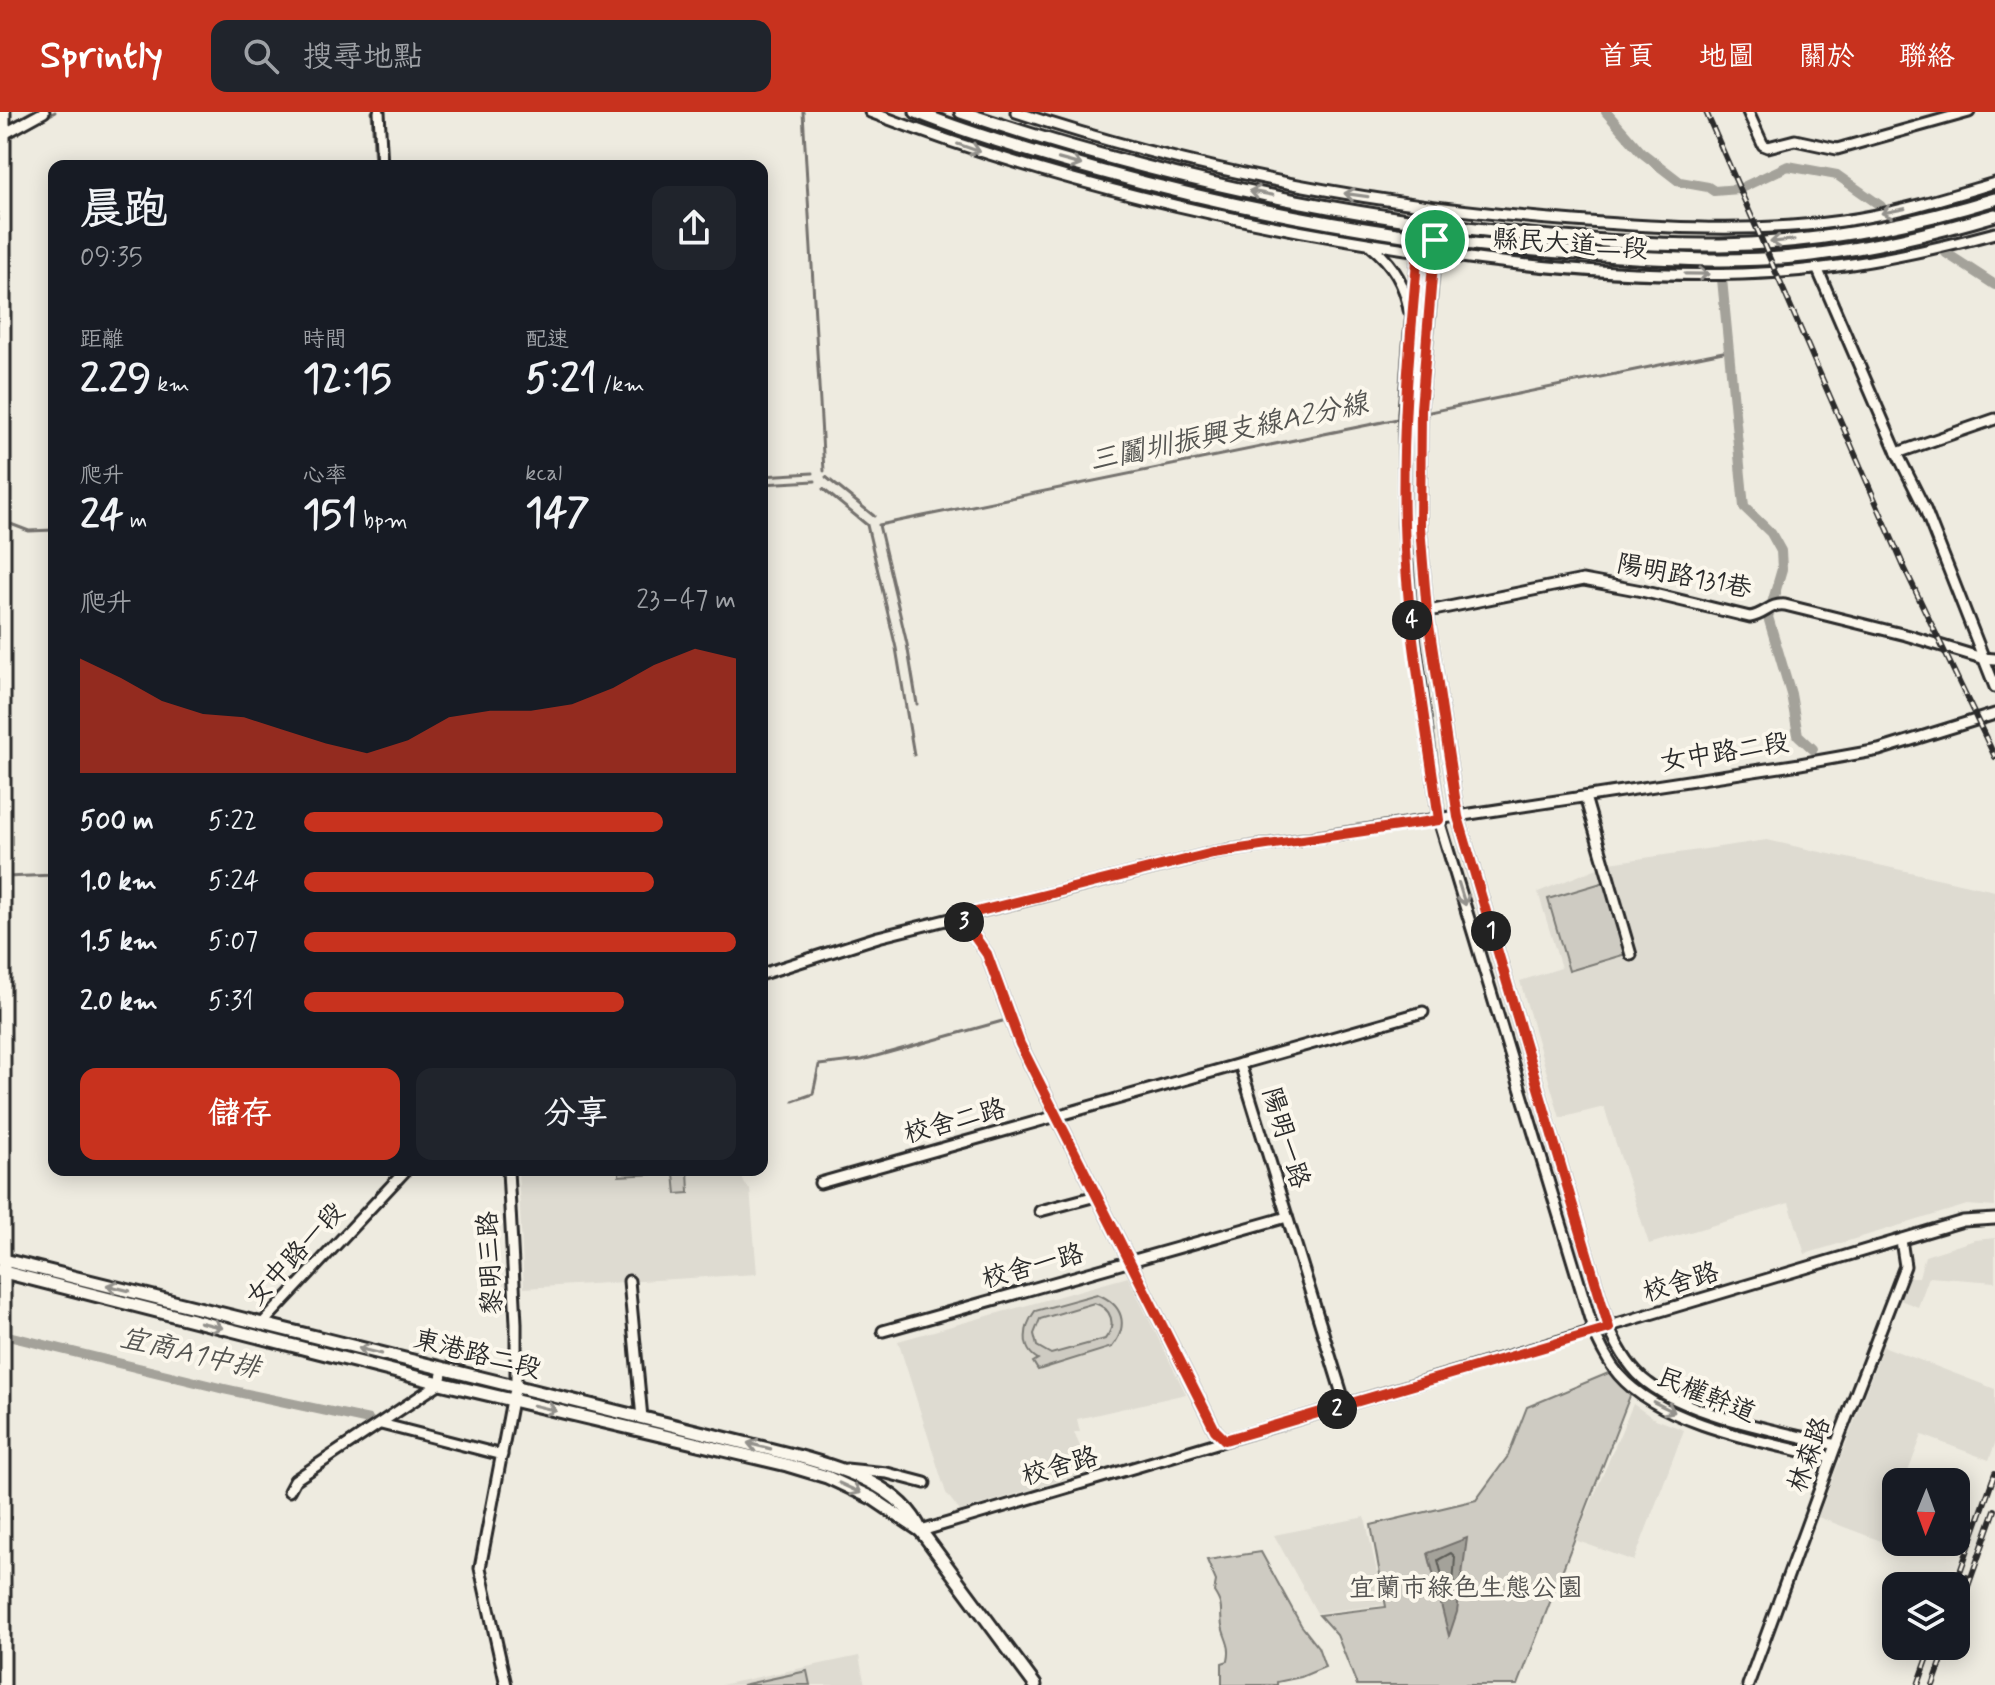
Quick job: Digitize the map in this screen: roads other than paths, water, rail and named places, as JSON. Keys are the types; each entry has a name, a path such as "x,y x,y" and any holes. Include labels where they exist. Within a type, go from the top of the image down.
{"main road":[{"path":"4,112 4,1685"},
{"name":"縣民大道二段","path":"916,112 1023,150 1153,185 1334,225 1435,240 1663,259 1753,259 1869,247 1992,217"},
{"name":"縣民大道二段","path":"961,112 1152,169 1305,202 1437,225 1609,241 1703,245 1806,239 1911,222 1995,199"},
{"name":"東港路二段","path":"2,1266 263,1324 837,1468 890,1495 915,1517 921,1531 1035,1685"},
{"name":"東港路二段","path":"2,1266 251,1335 440,1383 787,1465 827,1477 872,1498 921,1531"}],"street":[{"path":"2,135 44,112"},
{"path":"379,112 382,160"},
{"name":"縣民大道二段","path":"870,112 1001,159 1154,202 1311,236 1507,263 1712,275 1817,268 1886,259 1995,233"},
{"name":"縣民大道二段","path":"1016,112 1089,135 1250,175 1333,192 1504,216 1751,229 1843,221 1935,201 1995,183"},
{"path":"1748,112 1763,145 1768,147 1795,140 1837,149 1969,112"},
{"path":"1153,185 1154,202"},
{"path":"1911,222 1935,201"},
{"path":"1410,334 1421,222 1431,207"},
{"path":"1431,207 1437,225"},
{"name":"民權幹道","path":"1437,225 1421,409 1423,612 1458,817 1609,1328 1630,1364 1659,1390 1737,1421 1836,1445"},
{"path":"1370,246 1394,269 1402,283 1408,300 1410,334"},
{"path":"1817,268 1897,453 1925,509 1995,687"},
{"name":"民權幹道","path":"1410,334 1404,413 1404,526 1411,613 1439,820 1594,1332 1617,1373 1639,1394 1654,1403 1734,1434 1831,1458"},
{"path":"1897,453 1995,419"},
{"name":"陽明路131巷","path":"1423,612 1583,580 1750,617 1762,614 1773,605 1785,605 1995,659"},
{"name":"女中路二段","path":"1458,817 1879,750 1995,714"},
{"path":"1585,797 1631,955"},
{"path":"768,972 878,937 1213,853 1458,817"},
{"path":"960,916 987,954 1020,1044 1215,1430 1225,1440"},
{"name":"陽明一路","path":"1346,1407 1240,1064 1423,1012"},
{"name":"校舍二路","path":"820,1183 1240,1064"},
{"name":"女中路一段","path":"251,1335 400,1176"},
{"name":"黎明三路","path":"506,1685 480,1568 516,1388 508,1176"},
{"path":"1040,1211 1096,1196"},
{"name":"校舍一路","path":"883,1331 1287,1217"},
{"name":"校舍路","path":"921,1531 1963,1221 1995,1219"},
{"name":"林森路","path":"1748,1685 1905,1266 1901,1240"},
{"path":"629,1281 642,1418"},
{"path":"289,1491 295,1480 440,1383 443,1369"},
{"path":"381,1424 502,1455"},
{"path":"837,1468 887,1473 925,1483"}],"water":[{"path":"1467,1538 1457,1612 1449,1636 1428,1553"}],"waterway":[{"path":"7,125 31,112"},
{"path":"6,140 55,112"},
{"path":"372,112 375,160"},
{"path":"803,112 824,471"},
{"path":"1606,112 1641,152 1680,182 1714,191 1739,189 1788,166 1837,175 1881,206"},
{"path":"1946,253 1995,285"},
{"path":"1722,279 1744,507 1771,533 1781,551 1782,569 1768,617 1791,694 1798,735 1813,749"},
{"name":"三鬮圳振興支線A2分線","path":"1425,413 1728,351"},
{"name":"三鬮圳振興支線A2分線","path":"917,704 907,644 879,525 1417,415"},
{"name":"三鬮圳振興支線A2分線","path":"768,476 813,473"},
{"name":"三鬮圳振興支線A2分線","path":"826,477 874,516"},
{"path":"768,484 815,481"},
{"path":"823,489 867,525 896,648 914,755"},
{"path":"8,523 29,531 48,530"},
{"path":"6,877 48,875"},
{"path":"793,1101 813,1094 819,1065 862,1060 1006,1020"},
{"name":"宜商A1中排","path":"0,1334 224,1389 369,1420"}],"railway":[{"path":"1706,112 1905,569 1995,757"},
{"path":"1960,1572 1995,1473"},
{"path":"1970,1581 1995,1510"},
{"path":"1918,1685 1927,1660"},
{"path":"1933,1685 1942,1660"}],"park label":[{"name":"宜蘭市綠色生態公園","path":"1466,1589"}]}
